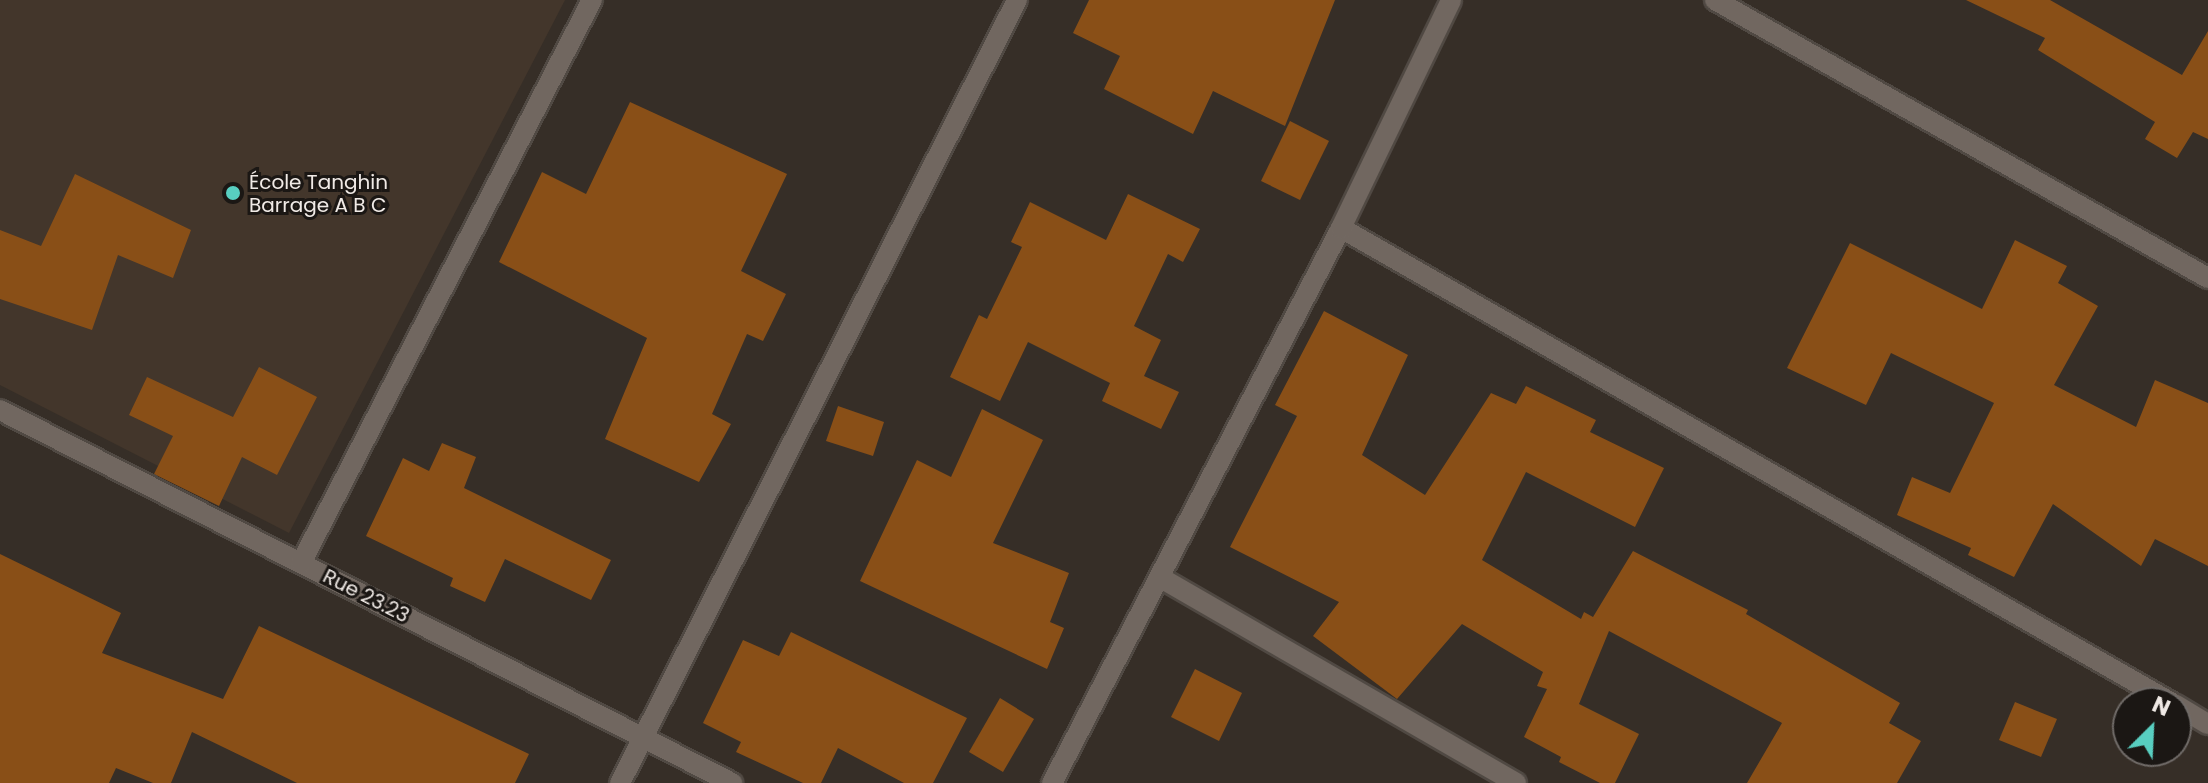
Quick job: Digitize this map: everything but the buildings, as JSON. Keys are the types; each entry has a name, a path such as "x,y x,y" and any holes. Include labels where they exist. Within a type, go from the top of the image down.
{"street":[{"path":"301,563 592,0"},
{"path":"620,783 1017,0"},
{"path":"1052,783 1341,228 1451,0"},
{"path":"1715,0 2208,278"},
{"path":"1341,228 2144,687"},
{"name":"Rue 23.23","path":"0,410 732,783"},
{"path":"1161,578 1516,783"}],"shaded area":[{"name":"École Tanghin Barrage A B C","path":"0,0 565,0 289,533 0,385"}],"place":[{"name":"École Tanghin Barrage A B C","path":"233,193"}]}
